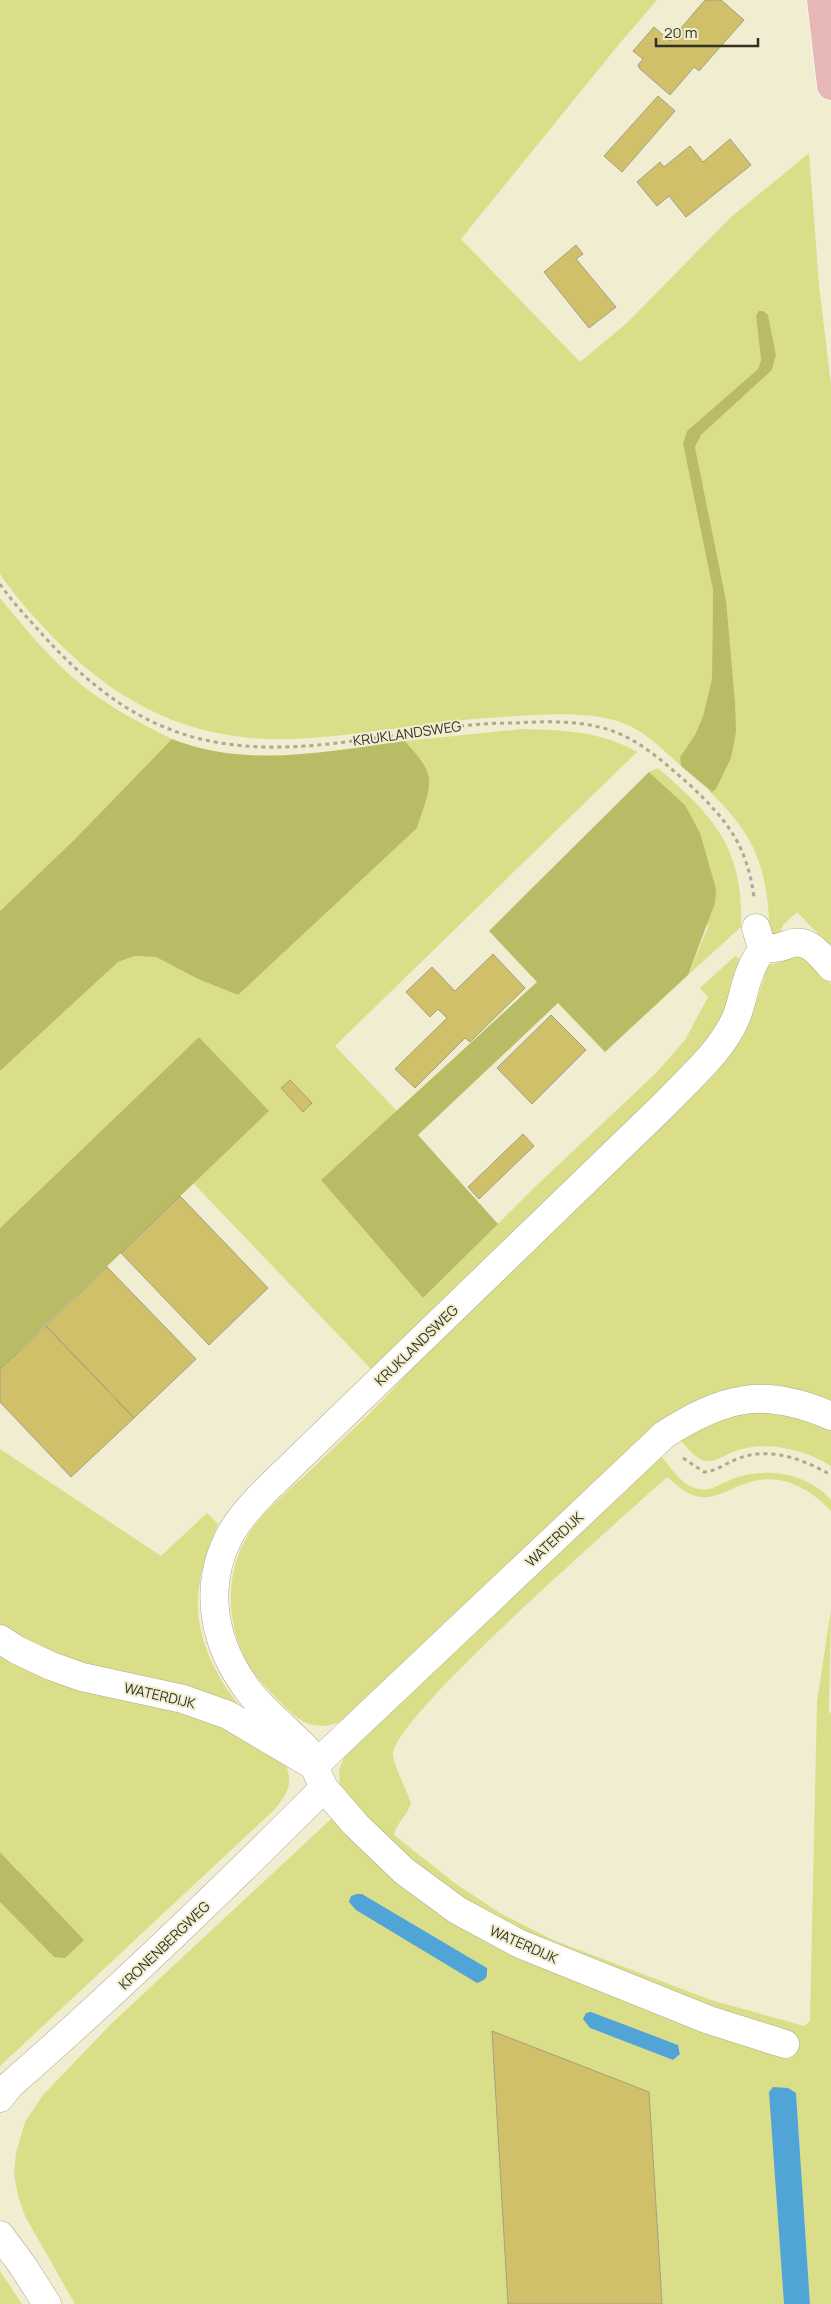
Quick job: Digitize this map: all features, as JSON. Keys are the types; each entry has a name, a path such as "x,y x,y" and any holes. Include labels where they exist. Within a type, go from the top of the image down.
{"main road":[{"path":"821,0 831,86"}],"street":[{"path":"759,938 782,947 798,942 814,948 831,967"},
{"name":"KRUKLANDSWEG","path":"319,1777 311,1754 253,1696 236,1673 223,1648 216,1621 214,1594 222,1552 231,1532 242,1515 264,1492 658,1111 707,1060 724,1039 735,1020 753,965 759,956 759,938"},
{"name":"WATERDIJK","path":"319,1777 664,1435 686,1421 734,1400 759,1398 782,1401 815,1409 831,1416"},
{"name":"WATERDIJK","path":"0,1639 17,1650 51,1666 82,1677 183,1699 228,1715 319,1777 356,1825 404,1871 433,1894 487,1928 520,1944 700,2016 785,2044"},
{"name":"KRONENBERGWEG","path":"0,2098 10,2085 105,2002 225,1888 319,1777"},
{"path":"0,2235 23,2266 47,2304"}],"path":[{"name":"KRUKLANDSWEG","path":"0,584 10,599 73,668 99,690 125,708 164,728 202,740 234,746 281,748 461,726 538,722 577,723 617,733 654,754 724,820 738,842 752,879 759,938"},
{"path":"664,1435 684,1459 704,1472 714,1471 737,1459 750,1455 775,1454 793,1457 831,1475"}],"green space":[{"path":"0,0 657,0 461,239 580,362 627,323 730,218 809,153 819,285 831,385 831,947 797,912 783,925 779,936 770,935 766,891 757,855 738,823 708,790 712,792 726,600 695,447 701,435 772,370 776,355 768,315 756,315 761,360 758,369 687,431 683,444 713,590 712,679 703,716 695,735 680,757 681,766 639,731 623,723 595,716 548,715 476,719 346,735 294,739 258,739 192,727 161,715 132,700 104,682 77,660 31,613 0,574"},
{"path":"0,598 43,649 72,677 120,711 172,739 75,839 0,911"},
{"path":"522,729 567,731 596,736 637,752 335,1046 397,1111 321,1180 423,1298 537,1185 656,1073 685,1040 708,997 700,988 735,956 739,958 739,965 724,1013 694,1058 371,1369 193,1183 268,1111 199,1037 0,1228 0,1071 118,962 135,956 156,957 198,979 238,995 422,762 405,741"},
{"path":"658,768 695,802 722,836 731,855 741,900 741,927 688,975 708,927 685,805 649,772"},
{"path":"802,953 831,984 831,1401 799,1391 721,1394 346,1720 325,1726 300,1720 265,1687 254,1673 240,1647 235,1630 231,1612 233,1575 237,1558 255,1525 276,1502 375,1408 410,1370 715,1074 743,1035 753,1013 768,965"},
{"path":"755,1412 795,1415 831,1428 831,1466 809,1455 772,1446 747,1448 707,1461 696,1456 680,1440 706,1424 735,1415"},
{"path":"0,1449 161,1556 207,1513 218,1524 200,1579 199,1620 208,1653 215,1669 233,1698 244,1711 92,1672 0,1631"},
{"path":"661,1456 680,1478 694,1488 705,1490 730,1480 756,1473 784,1474 810,1483 831,1500 831,1511 812,1494 802,1488 780,1480 768,1479 756,1480 717,1495 702,1497 686,1492 667,1477 515,1615 470,1659 404,1732 393,1754 393,1758 411,1803 394,1835 456,1884 500,1913 553,1940 711,2000 804,2026 810,2021 817,1702 831,1609 829,1712 831,1713 831,2304 810,2304 796,2093 783,2284 784,2304 75,2304 25,2216 18,2196 14,2174 16,2153 25,2122 43,2095 112,2023 332,1818 395,1876 541,1946 416,1871 340,1788 339,1771 345,1754","holes":["362,1894 487,1968 488,1975","590,2028 680,2050 680,2054 673,2060"]},
{"path":"0,1650 200,1712 284,1761 289,1780 287,1792 275,1809 0,2066 0,1902 54,1957 18,1870 0,1852"},
{"path":"0,2271 22,2304 0,2304"}],"shaded area":[{"path":"759,311 763,311 768,315 776,355 772,370 701,435 695,447 726,600 735,703 736,732 731,758 716,789 712,792 681,766 680,757 695,735 703,716 712,679 713,590 683,444 687,431 758,369 761,360 756,315"},
{"path":"172,739 201,748 259,755 317,753 405,741 426,769 429,780 428,794 417,828 238,995 198,979 156,957 135,956 118,962 0,1071 0,911 75,839"},
{"path":"649,772 685,805 700,833 716,889 715,903 688,975 605,1052 558,1003 418,1135 498,1224 423,1298 321,1180 537,982 489,931"},
{"path":"199,1037 269,1111 0,1369 0,1228"},
{"path":"0,1852 84,1940 65,1958 54,1957 0,1902"}],"water":[{"path":"362,1894 487,1968 486,1978 477,1983 356,1910 349,1902 351,1896"},
{"path":"591,2012 678,2045 680,2054 673,2060 590,2028 583,2019 586,2013"},
{"path":"773,2087 788,2088 796,2093 810,2304 784,2304 769,2092"}],"building":[{"path":"705,0 721,0 744,20 699,71 694,67 670,95 640,69 638,65 643,59 633,51 654,27 670,41"},
{"path":"658,96 675,111 622,172 604,156"},
{"path":"730,139 751,165 686,217 669,196 657,206 637,182 660,162 664,167 690,146 703,162"},
{"path":"576,245 583,254 576,259 616,307 589,328 544,272"},
{"path":"493,954 525,988 470,1042 465,1038 415,1088 395,1069 447,1018 438,1009 430,1017 406,992 432,967 455,991"},
{"path":"551,1015 586,1050 532,1104 497,1068"},
{"path":"290,1080 312,1103 303,1112 281,1088"},
{"path":"523,1134 534,1146 479,1199 468,1187"},
{"path":"180,1196 268,1288 209,1345 121,1253"},
{"path":"107,1267 196,1359 134,1418 46,1326"},
{"path":"46,1326 134,1418 71,1477 0,1402 0,1369"},
{"path":"492,2031 649,2092 662,2304 508,2304"}]}
